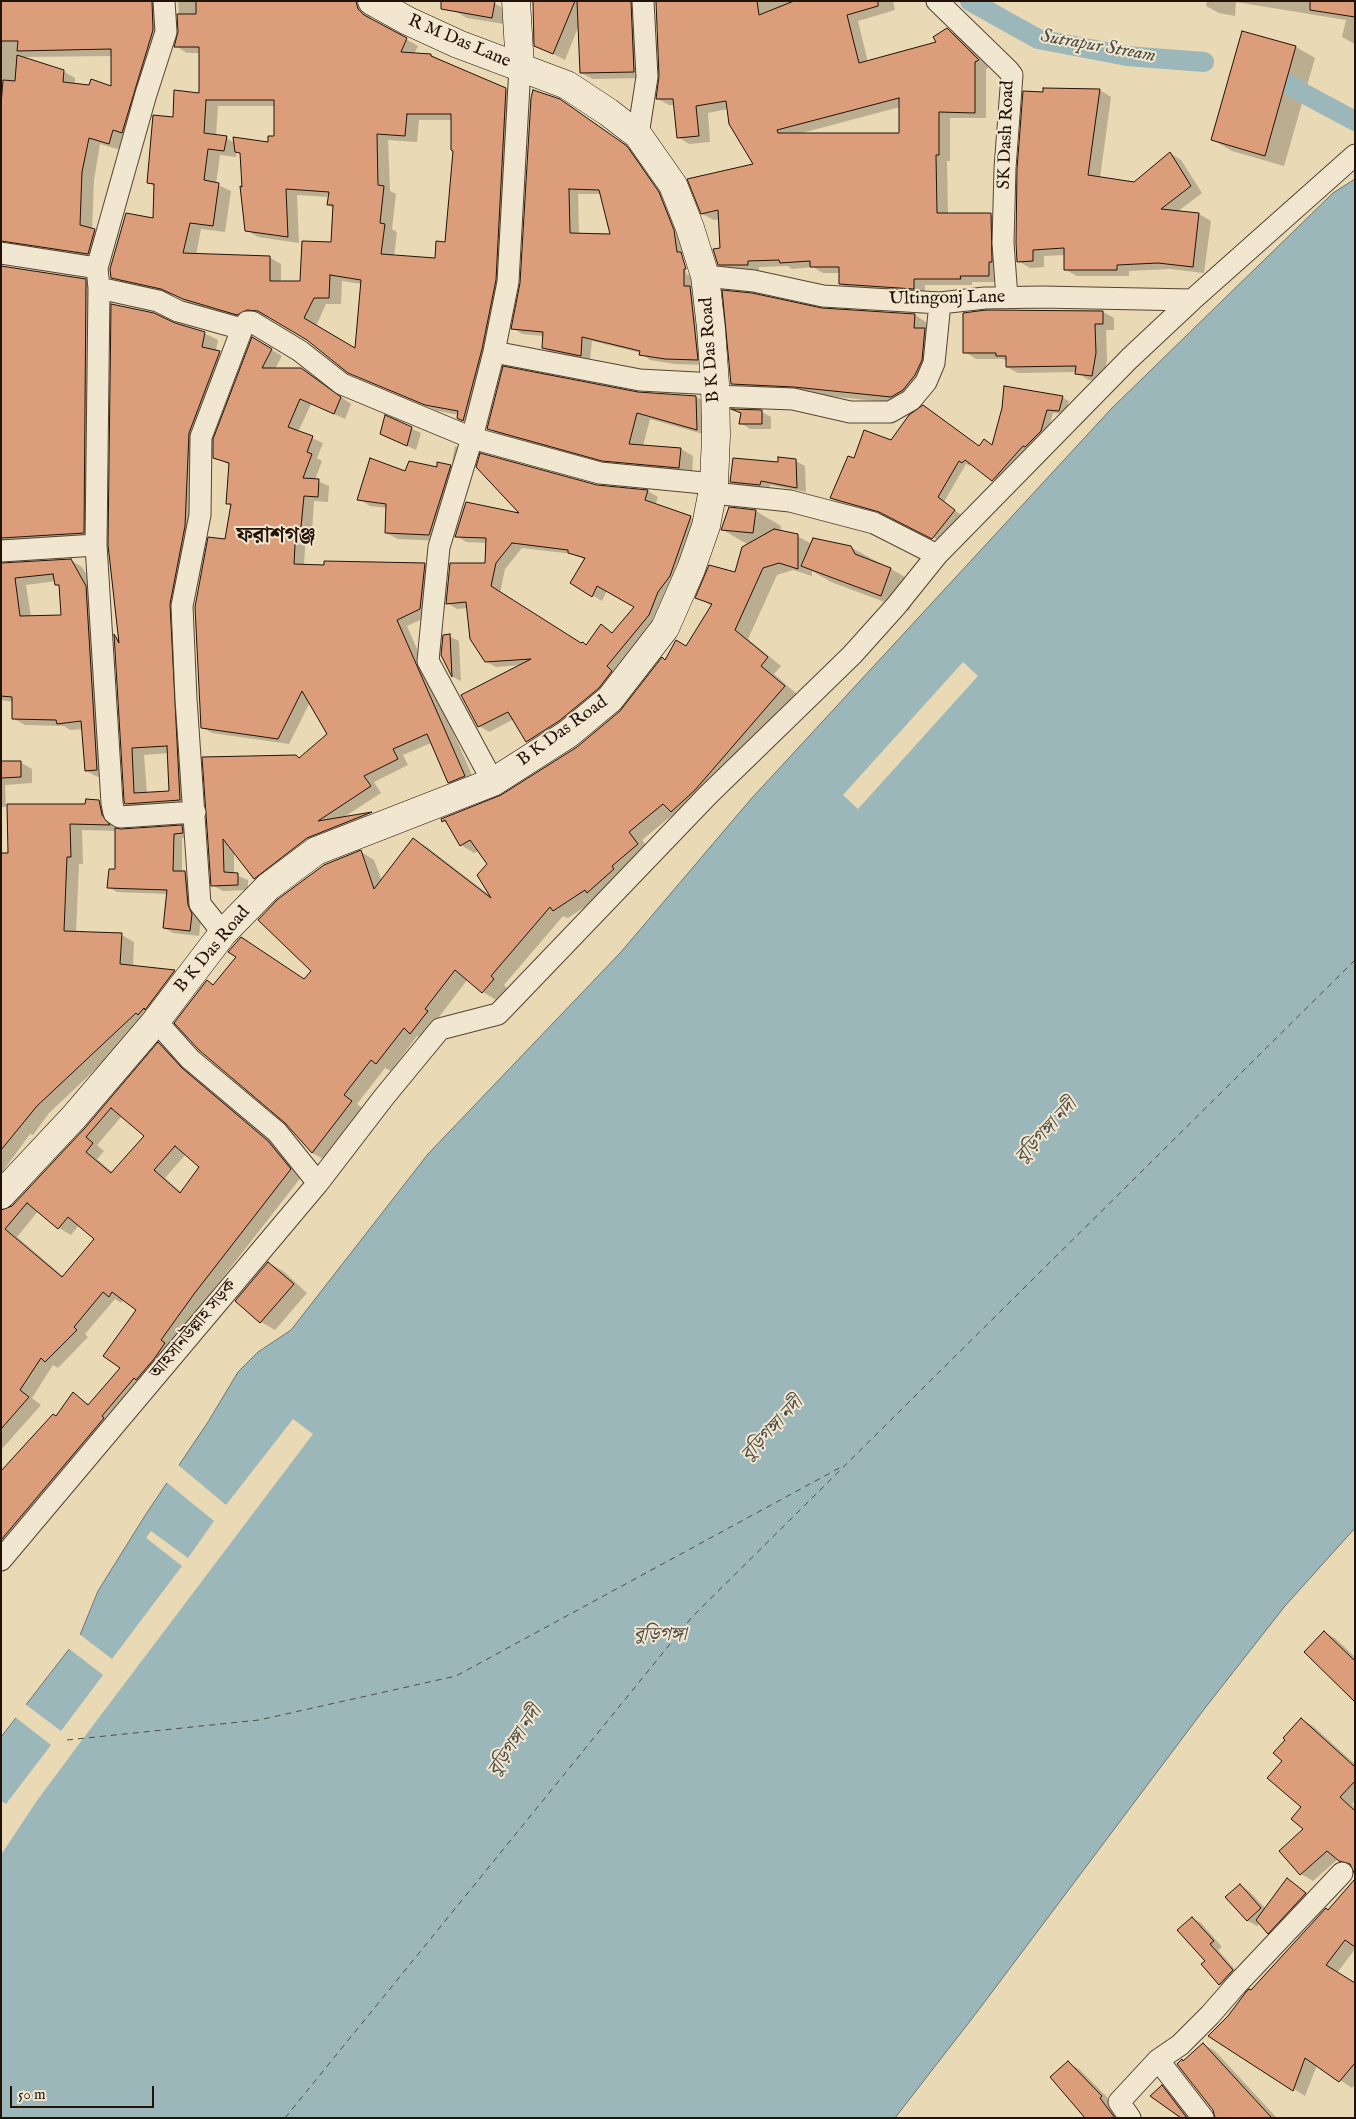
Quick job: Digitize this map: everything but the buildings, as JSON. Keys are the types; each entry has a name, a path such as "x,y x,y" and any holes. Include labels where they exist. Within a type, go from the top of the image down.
{"street":[{"path":"164,1 166,32 146,94 98,278 96,545 114,813 120,817 195,812"},
{"name":"R M Das Lane","path":"372,1 408,21 458,44 520,67"},
{"path":"492,782 428,661 439,547 472,438 494,352 508,282 520,67 516,1"},
{"path":"638,134 647,77 643,1"},
{"name":"SK Dash Road","path":"937,1 1012,75 1003,243 1007,298"},
{"name":"B K Das Road","path":"1,1195 74,1117 156,1021 223,934 268,886 316,851 492,782 568,734 610,699 665,628 692,569 706,526 714,488 715,390 705,276 690,228 673,185 638,134 567,85 520,67"},
{"name":"আহসানউল্লাহ সড়ক","path":"1,1560 318,1183 384,1097 440,1029 498,1014 708,795 852,655 937,556 1130,358 1301,201 1355,155"},
{"path":"1,253 98,278 158,301 178,311 242,329"},
{"name":"Ultingonj Lane","path":"705,276 754,281 823,296 940,303 985,298 1192,300"},
{"path":"494,352 640,380 793,399 850,412 890,412 911,400 926,382 934,363 940,303"},
{"path":"223,934 200,904 186,699 182,606 200,514 200,437 242,329 247,322 252,322 300,351 342,384 472,438 600,473 714,488 790,501 874,523 937,556"},
{"path":"1,551 96,545"},
{"path":"156,1021 190,1059 277,1132 318,1183"},
{"path":"1130,2118 1119,2102 1158,2060 1180,2045 1210,2015 1342,1873"},
{"path":"1158,2060 1203,2118"}],"water":[{"name":"বুড়িগঙ্গা","path":"1355,179 1355,1528 1285,1606 1205,1708 895,2118 1,2118 1,1737 80,1635 98,1591 146,1514 208,1422 238,1372 258,1352 291,1330 428,1154 621,952 751,799 1112,408 1333,193"}],"pier":[{"path":"963,662 978,676 858,809 843,795"},
{"path":"293,1419 313,1434 36,1802 1,1855 1,1801 6,1804 51,1745 15,1717 25,1704 61,1731 103,1675 68,1648 78,1633 112,1659 182,1566 146,1538 151,1531 188,1558 214,1521 165,1481 177,1464 226,1505"}],"waterway":[{"name":"Sutrapur Stream","path":"970,1 1038,39 1127,56 1204,62"},
{"path":"1282,80 1355,121"}],"ferry route":[{"path":"285,2118 692,1617 1355,960"},
{"path":"67,1740 259,1720 456,1676 843,1466"}],"district":[{"name":"ফরাশগঞ্জ","path":"276,537"}],"water label":[{"name":"বুড়িগঙ্গা নদী","path":"1047,1132"},
{"name":"বুড়িগঙ্গা নদী","path":"773,1430"},
{"name":"বুড়িগঙ্গা নদী","path":"516,1742"}]}
